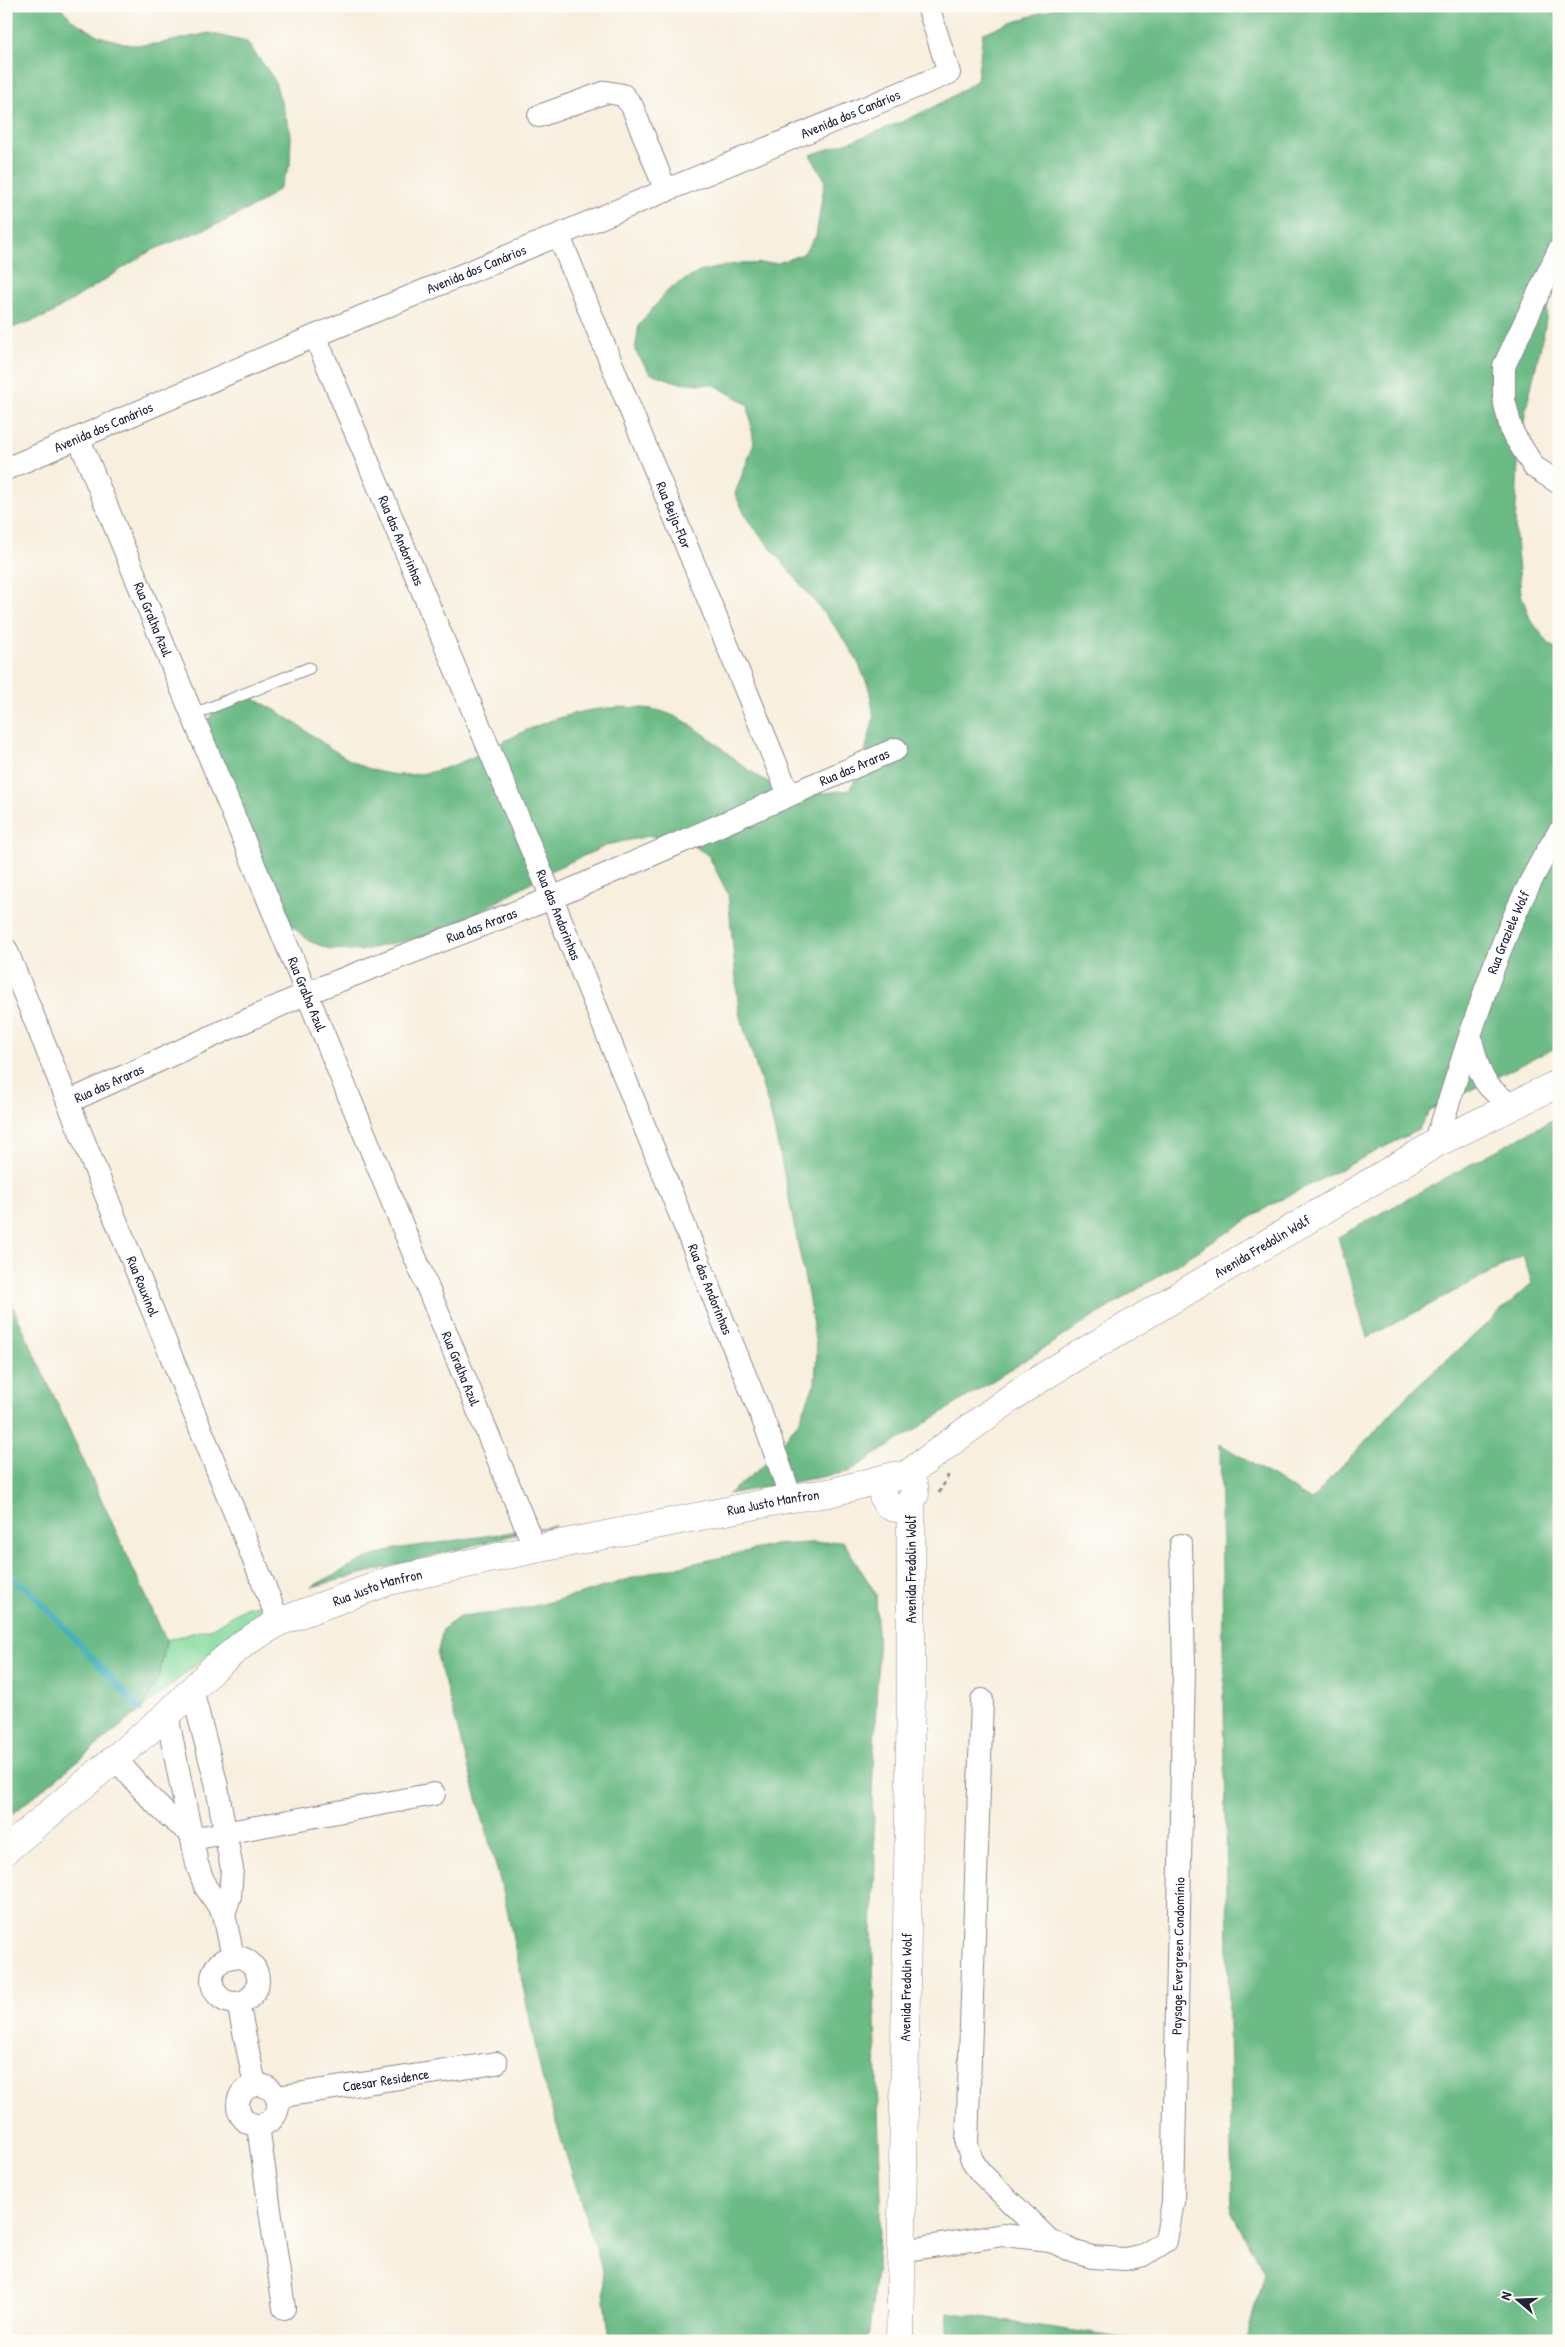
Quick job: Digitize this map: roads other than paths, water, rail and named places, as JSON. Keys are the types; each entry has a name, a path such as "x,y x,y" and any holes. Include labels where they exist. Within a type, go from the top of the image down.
{"main road":[{"name":"Avenida Fredolin Wolf","path":"900,2341 911,1635 905,1495 976,1426 1019,1392 1435,1144 1559,1083"},
{"name":"Rua Justo Manfron","path":"6,1850 167,1715 244,1643 279,1622 389,1581 535,1549 791,1498 829,1493 905,1495"}],"street":[{"name":"Avenida dos Canários","path":"6,469 315,336 949,73 928,6"},
{"path":"539,116 606,92 623,96 632,106 666,191"},
{"name":"Rua Beija-Flor","path":"559,236 789,796"},
{"path":"1559,250 1504,366 1504,400 1512,432 1534,467 1559,483"},
{"name":"Rua das Andorinhas","path":"315,336 552,898 762,1417 791,1498"},
{"name":"Rua Gralha Azul","path":"79,438 535,1549"},
{"name":"Rua das Araras","path":"68,1102 307,993 552,898 896,750"},
{"name":"Rua Graziele Wolf","path":"1435,1144 1504,940 1544,854 1559,832"},
{"name":"Rua Rouxinol","path":"6,949 279,1622"},
{"path":"1470,1039 1481,1077 1492,1093 1512,1105"},
{"name":"Paysage Evergreen Condomínio","path":"902,2251 1002,2235 1049,2240 1092,2258 1125,2259 1144,2255 1166,2241 1173,2202 1184,1678 1181,1545"},
{"path":"192,1690 216,1782 226,1832 232,1884 224,1914"},
{"name":"Paysage Evergreen Condomínio","path":"982,1700 968,2145 972,2160 980,2172 1049,2240"},
{"path":"167,1715 197,1864 205,1886 224,1914 233,1957"},
{"path":"115,1758 145,1792 191,1836"},
{"path":"191,1836 226,1832 434,1794"},
{"path":"233,1957 243,1958 251,1964 258,1978 257,1987 251,1996 238,2003 228,2002 219,1996 213,1983 216,1968 223,1961 233,1957"},
{"path":"238,2003 255,2084"},
{"name":"Caesar Residence","path":"276,2097 496,2063"},
{"path":"255,2084 268,2087 276,2097 278,2110 275,2116 264,2124 258,2126 246,2122 239,2113 237,2106 240,2095 244,2090 255,2084"},
{"path":"258,2126 284,2308"}],"lane":[{"path":"192,715 309,668"}],"waterway":[{"path":"6,1575 28,1589 140,1709"}]}
